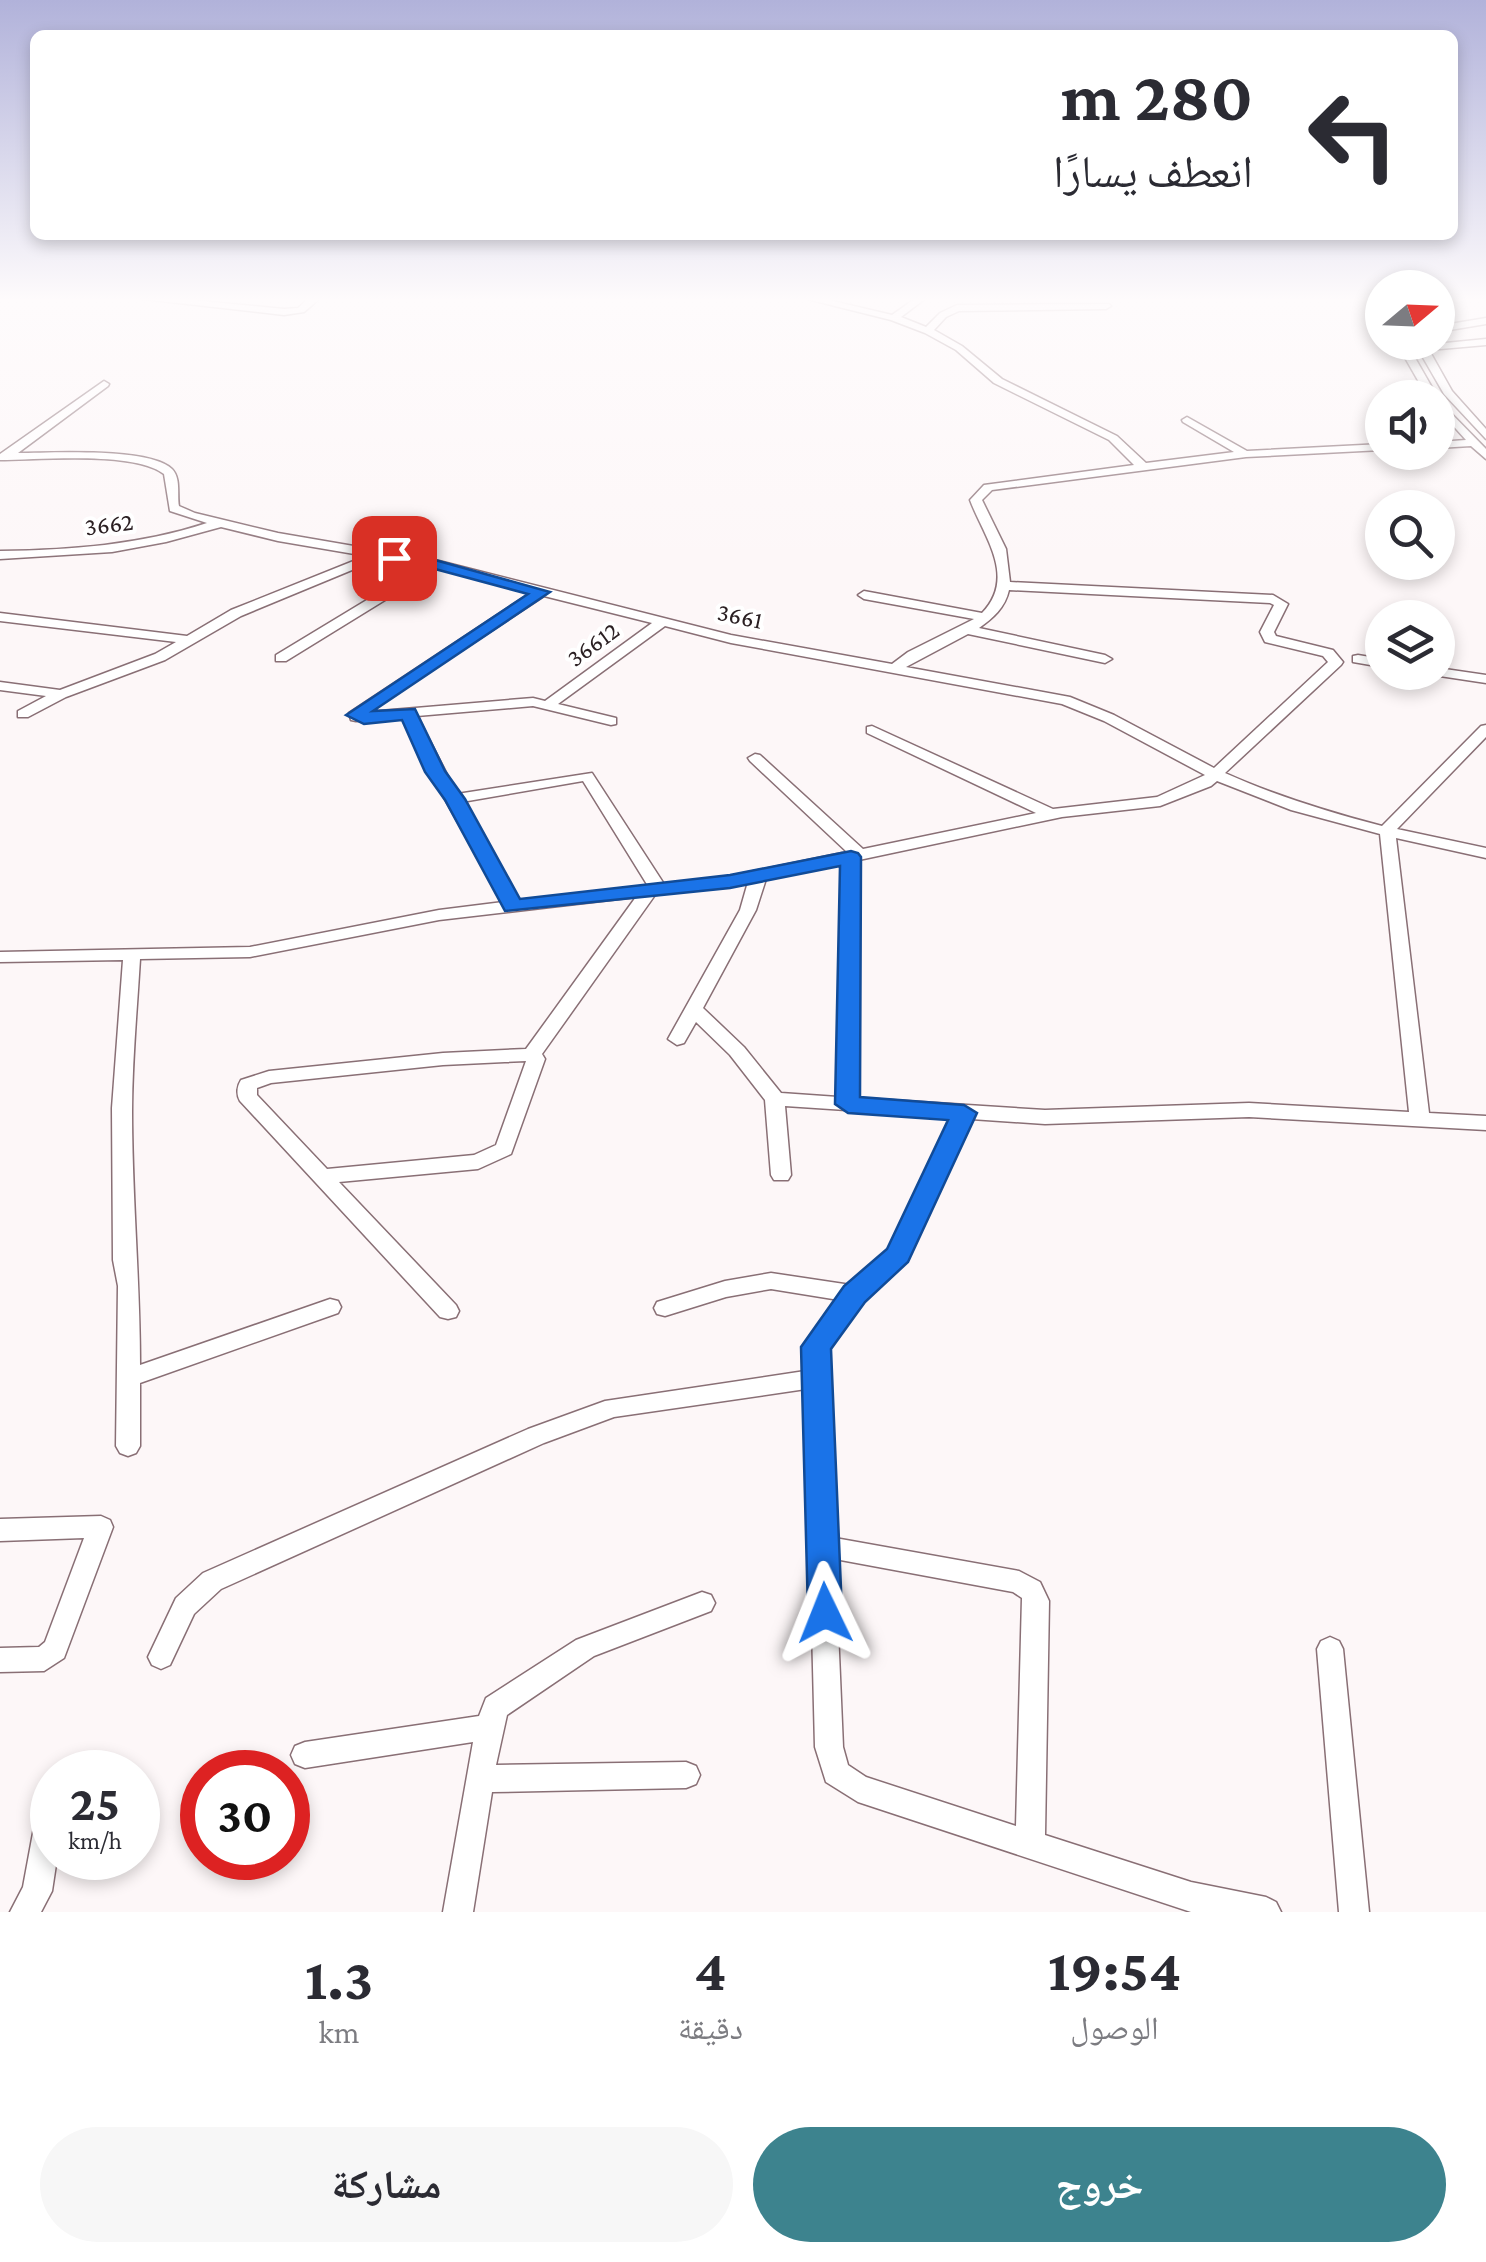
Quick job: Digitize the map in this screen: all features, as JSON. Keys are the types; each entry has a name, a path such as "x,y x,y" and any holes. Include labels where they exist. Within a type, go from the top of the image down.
{"street":[{"path":"4,457 100,387"},
{"path":"1012,387 1114,438 1141,465"},
{"path":"1445,387 1486,436"},
{"path":"1188,420 1246,454"},
{"path":"1455,423 1486,456"},
{"path":"1455,444 1472,443"},
{"path":"894,669 1000,607 1005,586 1000,549 976,500 979,493 1005,484 1141,465 1365,448"},
{"name":"3661","path":"4,457 102,457 157,464 166,469 173,483 174,508 220,523 376,556 435,564 662,622 1080,705 1130,726 1214,774 1305,811 1486,853"},
{"name":"3662","path":"0,554 113,548 178,536 220,523"},
{"path":"23,714 61,694 132,670 236,613 376,556"},
{"path":"281,658 435,564"},
{"path":"0,957 250,952 380,925 758,876 1052,814 1160,800 1206,783 1336,662 1328,653 1270,638 1267,632 1279,602 1260,597 1005,586"},
{"path":"541,592 355,715 364,718 550,703 611,721"},
{"path":"864,595 987,618"},
{"path":"0,616 190,640"},
{"name":"36612","path":"550,703 662,622"},
{"path":"966,629 1105,659"},
{"path":"1358,659 1365,660"},
{"path":"1455,675 1486,680"},
{"path":"0,686 61,694"},
{"path":"408,713 435,772 455,799 513,906"},
{"path":"1420,1119 1386,830 1486,729"},
{"path":"872,730 1052,814"},
{"path":"755,758 855,856 848,1104"},
{"path":"455,799 586,776 655,891"},
{"path":"677,1039 748,910 758,876"},
{"path":"532,1055 655,891"},
{"path":"128,1446 122,1108 132,954"},
{"path":"694,1009 776,1098 780,1175"},
{"path":"322,1176 478,1162 496,1154 508,1145 533,1073 536,1059 532,1055"},
{"path":"448,1311 247,1096 248,1084 268,1077 444,1059 532,1055"},
{"path":"776,1098 1045,1117 1249,1110 1486,1123"},
{"path":"964,1113 898,1255 854,1294 816,1347 830,1747 836,1773 858,1788 1191,1897 1266,1912"},
{"path":"665,1308 725,1288 771,1281 854,1294"},
{"path":"128,1378 330,1307"},
{"path":"160,1656 185,1606 212,1581 536,1436 614,1408 817,1378"},
{"path":"0,1530 100,1527 55,1650 44,1659 0,1660"},
{"path":"822,1546 1020,1582 1031,1590 1036,1601 1030,1844"},
{"path":"458,1912 488,1728 496,1707 585,1648 702,1602"},
{"path":"1330,1649 1354,1912"},
{"path":"310,1755 488,1728"},
{"path":"480,1779 686,1775"},
{"path":"24,1912 39,1880"}],"route":[{"path":"394,558 435,564 541,592 355,715 364,718 408,713 435,772 455,799 513,906 730,882 851,857 848,1104 964,1113 898,1255 854,1294 816,1347 825,1613"}]}
